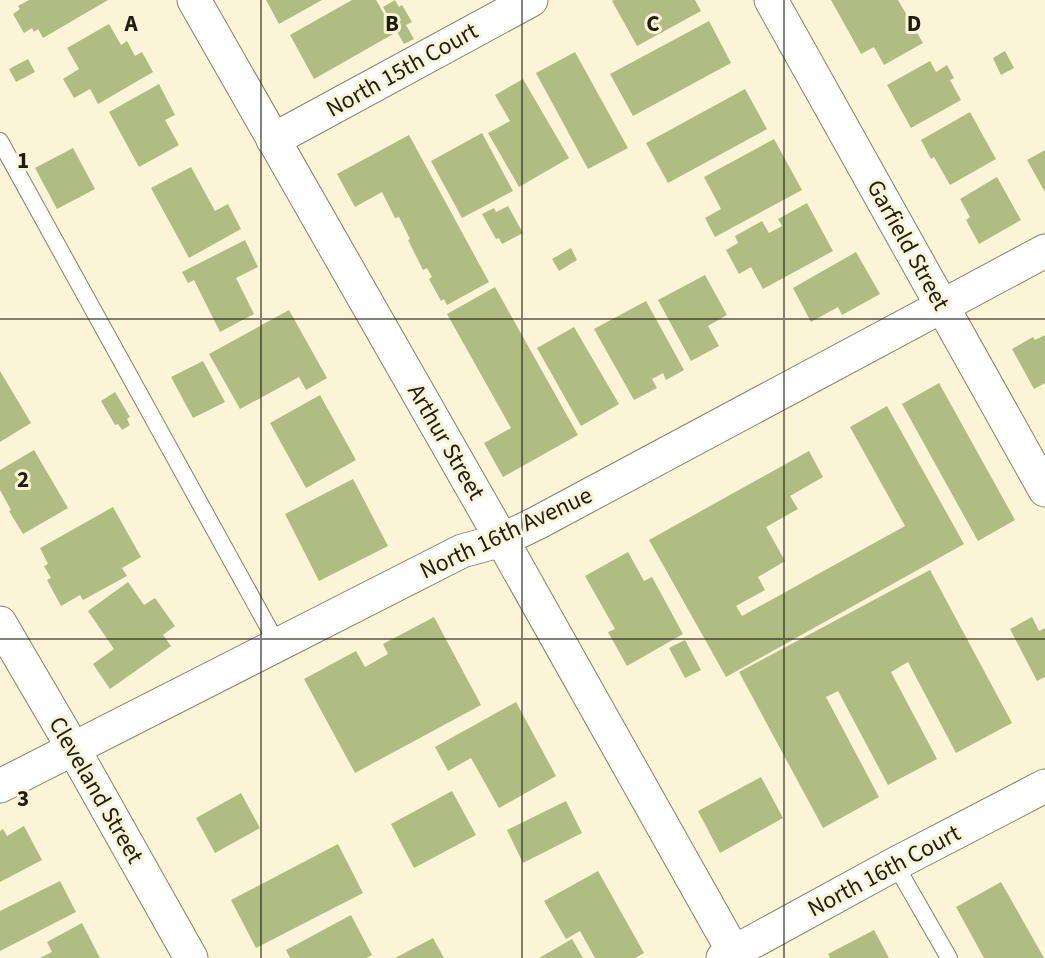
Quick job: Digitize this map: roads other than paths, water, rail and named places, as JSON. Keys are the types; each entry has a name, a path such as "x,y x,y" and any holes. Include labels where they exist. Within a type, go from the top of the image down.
{"street":[{"name":"Arthur Street","path":"194,0 502,540 731,956"},
{"name":"North 15th Court","path":"273,140 531,0"},
{"name":"Garfield Street","path":"771,0 1045,490"},
{"name":"North 16th Avenue","path":"0,786 462,551 502,540 537,523 1045,251"},
{"name":"Cleveland Street","path":"0,623 191,958"},
{"name":"North 16th Court","path":"731,956 895,864 1045,786"}],"lane":[{"path":"0,141 278,645"},
{"path":"895,864 949,958"}]}
